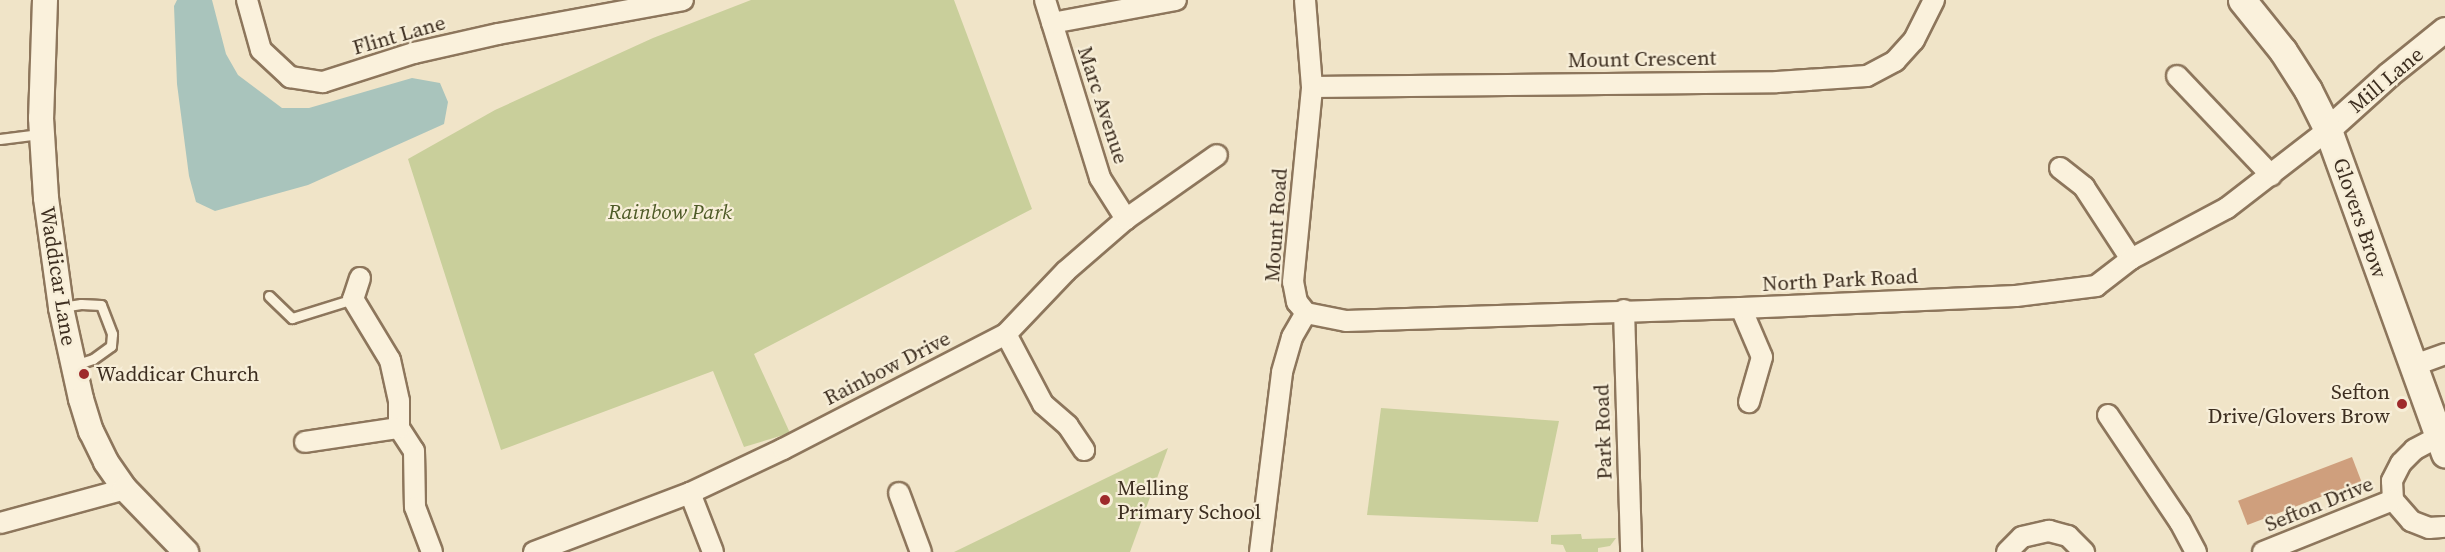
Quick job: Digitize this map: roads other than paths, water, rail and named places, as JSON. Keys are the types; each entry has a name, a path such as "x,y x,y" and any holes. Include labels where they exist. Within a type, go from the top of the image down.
{"main road":[{"name":"Glovers Brow","path":"2242,0 2283,51 2308,90 2328,130 2351,188 2441,445"}],"street":[{"name":"Waddicar Lane","path":"45,0 42,133 46,198 61,308 72,366 91,431 106,462 125,489 186,552"},
{"name":"Flint Lane","path":"247,0 261,50 290,77 323,82 414,53 477,38 683,0"},
{"name":"Marc Avenue","path":"1045,0 1100,178 1126,219"},
{"path":"1052,23 1176,0"},
{"name":"Mount Road","path":"1305,0 1312,87 1293,282 1297,302 1306,314"},
{"name":"Mount Crescent","path":"1312,87 1777,82 1867,76 1895,61 1914,39 1934,0"},
{"name":"Mill Lane","path":"2328,130 2389,75 2445,30"},
{"path":"2178,76 2271,175"},
{"name":"North Park Road","path":"1306,314 1346,321 1624,310 1741,308 2016,296 2096,286 2132,259 2227,208 2328,130"},
{"name":"Rainbow Drive","path":"535,552 690,493 783,449 1006,334 1066,271 1126,219 1217,155"},
{"path":"2060,168 2084,187 2132,259"},
{"path":"360,278 353,299 390,360 399,401 399,428 414,451 415,507 432,552"},
{"path":"1741,308 1762,357 1749,402"},
{"name":"Park Road","path":"1624,310 1631,552"},
{"path":"1260,552 1282,372 1292,337 1306,314"},
{"path":"1006,334 1043,404 1068,426 1084,450"},
{"path":"2412,366 2445,354"},
{"path":"2108,415 2180,522 2196,552"},
{"path":"305,442 399,428"},
{"path":"2441,445 2414,450 2401,463 2392,481 2393,500 2411,521 2429,528 2445,527"},
{"path":"0,523 125,489"},
{"path":"690,493 713,552"},
{"path":"899,493 921,552"},
{"name":"Sefton Drive","path":"2263,552 2393,500"},
{"path":"2007,552 2022,537 2049,531 2068,536 2084,552"}],"lane":[{"path":"0,140 42,133"},
{"path":"270,296 292,318 353,299"},
{"path":"61,308 81,304 101,305 112,334 111,346 93,359 72,366"}],"water":[{"path":"177,0 212,0 226,54 238,75 282,108 309,108 412,78 440,83 448,102 444,124 308,185 215,211 196,202 189,176 177,84 174,6"}],"place":[{"name":"Waddicar Church","path":"84,374"},
{"name":"Sefton Drive/Glovers Brow","path":"2402,404"},
{"name":"Melling Primary School","path":"1105,500"}],"park label":[{"name":"Rainbow Park","path":"670,212"}]}
